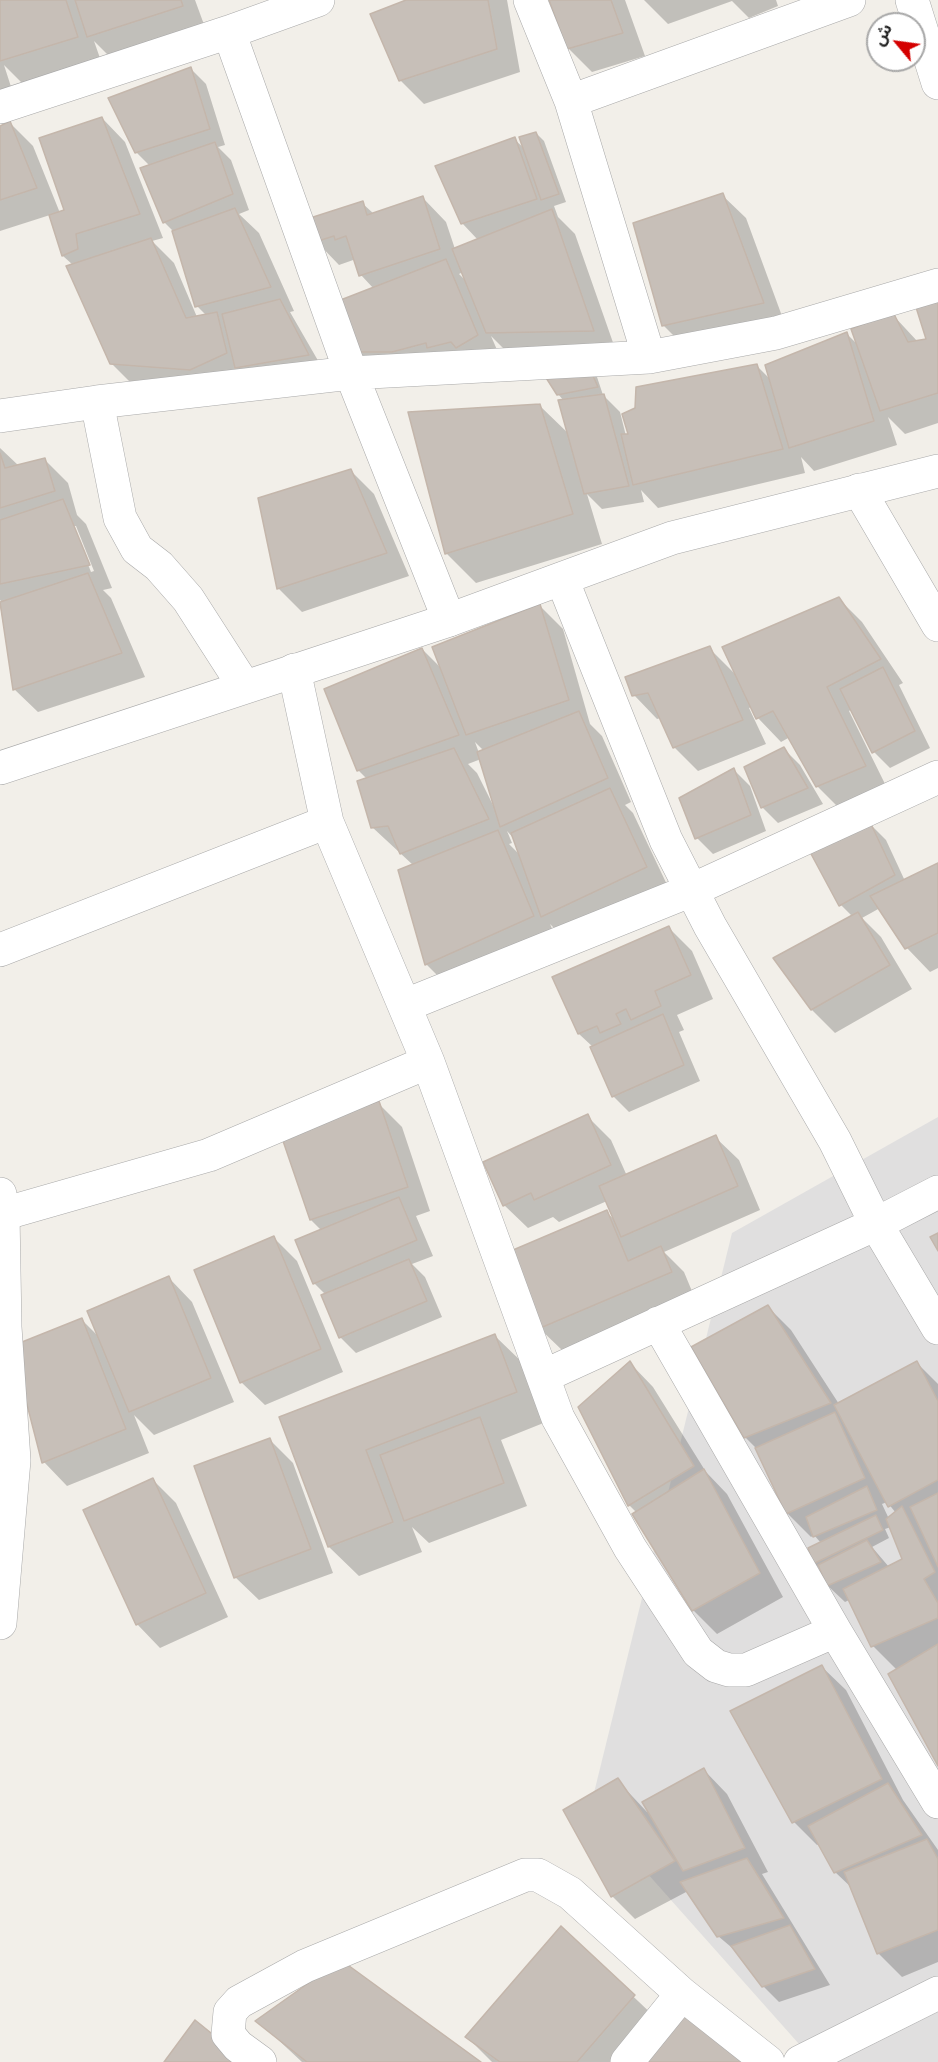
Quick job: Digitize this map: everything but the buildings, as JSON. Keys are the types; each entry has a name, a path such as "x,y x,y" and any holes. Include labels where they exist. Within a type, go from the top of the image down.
{"street":[{"path":"0,107 229,32 318,0"},
{"path":"530,0 571,101 649,357"},
{"path":"571,101 849,0"},
{"path":"912,0 938,83"},
{"path":"229,32 351,373 449,620"},
{"path":"0,416 97,402 351,373 649,357 776,333 938,285"},
{"path":"97,402 120,518 137,549 159,566 188,599 244,686"},
{"path":"0,768 449,620 672,538 938,471"},
{"path":"859,490 938,625"},
{"path":"562,579 666,840 692,890 835,1141 876,1224 938,1328"},
{"path":"294,670 327,822 406,1005 558,1418 624,1538 698,1652 716,1666 729,1670 746,1670 835,1631"},
{"path":"406,1005 692,890 938,777"},
{"path":"0,950 327,822"},
{"path":"0,1623 7,1461 2,1204 209,1155 428,1062"},
{"path":"544,1376 876,1224 938,1192"},
{"path":"658,1323 835,1631 938,1802"},
{"path":"260,2062 228,2034 230,2013 239,2002 305,1966 525,1875 538,1875 570,1893 682,1994 768,2062"},
{"path":"800,2062 938,1993"},
{"path":"627,2062 682,1994"}],"shaded area":[{"path":"938,1117 938,2062 815,2062 590,1809 732,1233"}]}
